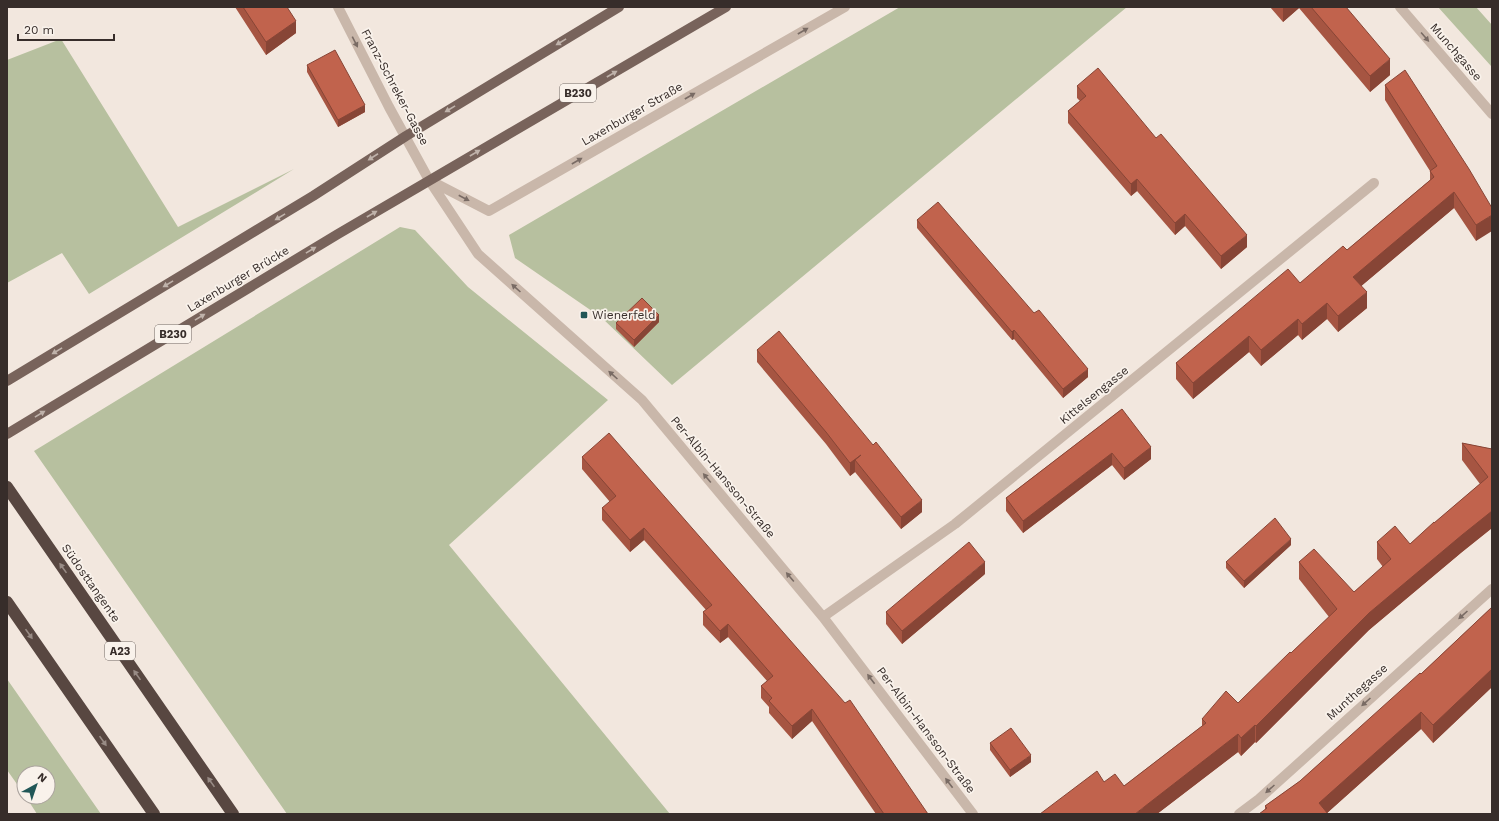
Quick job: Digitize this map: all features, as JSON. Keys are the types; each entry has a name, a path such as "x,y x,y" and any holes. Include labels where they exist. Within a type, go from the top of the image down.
{"highway":[{"name":"Südosttangente","path":"7,487 233,814"},
{"path":"7,602 154,814"}],"main road":[{"path":"7,381 313,196 406,136 619,7"},
{"name":"B230","path":"430,180 726,7"},
{"name":"Laxenburger Brücke","path":"7,434 430,180"}],"street":[{"name":"Franz-Schreker-Gasse","path":"338,7 386,101 430,180"},
{"name":"Laxenburger Straße","path":"430,180 489,211 845,7"},
{"name":"Munchgasse","path":"1400,7 1492,114"},
{"name":"Per-Albin-Hansson-Straße","path":"430,180 478,254 642,400 824,617 973,814"},
{"name":"Kittelsengasse","path":"824,617 956,524 1374,183"},
{"name":"Munthegasse","path":"1239,814 1259,799 1492,590"}],"green space":[{"path":"900,7 1127,7 672,385 602,318 515,258 509,235"},
{"path":"1438,7 1476,7 1492,25 1491,66"},
{"path":"61,39 178,227 294,169 89,294 62,253 7,283 7,60"},
{"path":"400,227 415,230 468,287 608,400 449,545 670,814 287,814 34,451"},
{"path":"7,679 101,814 37,814 31,805 56,805 56,765 16,765 16,783 7,770"}],"building":[{"path":"243,7 287,7 296,21 266,42"},
{"path":"1311,7 1346,7 1390,59 1370,76"},
{"path":"335,50 365,105 338,120 307,65"},
{"path":"1098,68 1156,138 1161,134 1247,235 1221,256 1185,214 1175,223 1137,179 1131,184 1068,111 1086,96 1077,86"},
{"path":"1405,70 1469,169 1492,208 1492,215 1476,225 1454,192 1353,277 1367,292 1338,316 1327,303 1302,324 1298,319 1261,350 1249,336 1193,383 1176,363 1288,269 1300,283 1343,246 1347,250 1434,177 1430,171 1437,166 1385,85"},
{"path":"938,202 1034,313 1039,310 1088,369 1063,389 1014,330 1012,332 917,220"},
{"path":"642,298 659,315 634,340 616,323"},
{"path":"779,331 873,445 876,442 922,500 901,517 855,460 861,455 850,463 757,350"},
{"path":"1122,409 1151,447 1124,468 1112,453 1023,521 1006,498"},
{"path":"609,433 845,703 850,700 928,814 884,814 812,709 792,726 769,701 772,698 761,686 773,676 728,624 720,631 703,612 712,605 644,528 630,540 602,508 616,496 582,457"},
{"path":"1462,443 1492,449 1492,511 1369,613 1256,726 1255,725 1241,738 1238,734 1135,814 1040,814 1097,771 1104,782 1115,774 1124,786 1206,723 1202,719 1226,691 1238,703 1337,609 1299,562 1314,549 1354,592 1391,559 1377,542 1395,526 1410,544 1488,477"},
{"path":"1275,518 1291,539 1244,581 1226,562"},
{"path":"969,542 985,562 902,631 886,612"},
{"path":"1492,607 1492,669 1433,725 1421,712 1319,803 1328,814 1259,814 1267,808 1265,806 1300,781 1420,673 1421,674"},
{"path":"1011,728 1031,755 1010,770 990,743"}],"place":[{"name":"Wienerfeld","path":"584,315"}]}
